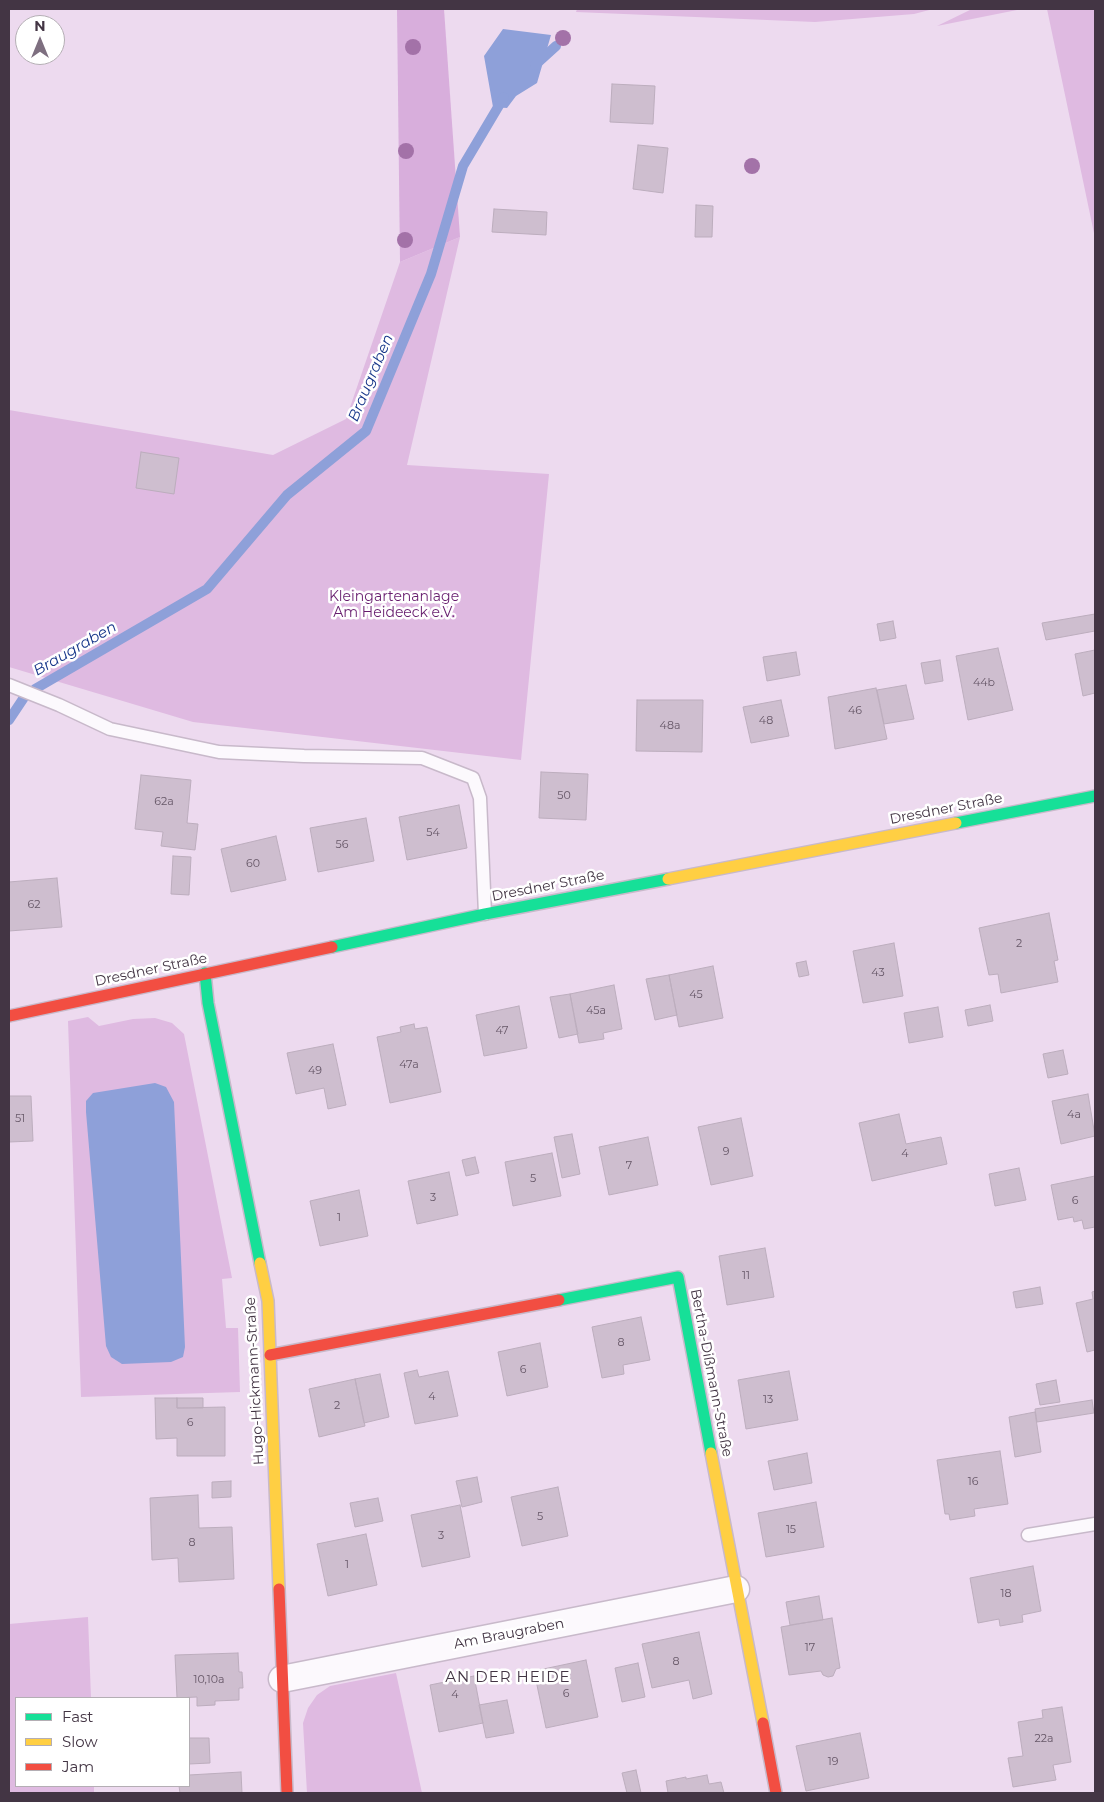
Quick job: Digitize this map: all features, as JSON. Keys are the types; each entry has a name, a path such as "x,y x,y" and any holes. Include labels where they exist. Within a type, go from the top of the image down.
{"street":[{"name":"Dresdner Straße","path":"9,1016 485,914 1094,802"},
{"name":"Hugo-Hickmann-Straße","path":"205,973 208,1004 268,1302 287,1793"},
{"name":"Bertha-Dißmann-Straße","path":"270,1355 678,1277 776,1793"},
{"name":"Am Braugraben","path":"282,1679 736,1589"}],"lane":[{"path":"9,685 59,705 110,729 219,752 422,758 473,778 480,798 485,914"},
{"path":"1028,1535 1095,1524"}],"green space":[{"path":"577,9 933,9 914,14 815,22 576,12"},
{"path":"972,9 1022,9 937,26"},
{"path":"1047,9 1095,9 1095,238"},
{"name":"Kleingartenanlage Am Heideeck e.V.","path":"460,237 407,465 549,474 521,760 193,722 9,667 9,410 273,455 346,419 400,262"},
{"path":"88,1017 99,1026 133,1019 155,1018 172,1023 184,1034 232,1278 222,1279 226,1328 238,1328 240,1392 81,1397 68,1021"},
{"path":"88,1617 91,1697 15,1697 15,1787 94,1787 94,1793 9,1793 9,1624"},
{"path":"396,1673 422,1793 307,1793 303,1723 308,1708 317,1695 330,1686"}],"shaded area":[{"path":"397,9 444,9 460,237 400,262"}],"water":[{"path":"503,29 551,35 537,83 516,96 507,108 493,107 484,56"},
{"path":"155,1083 166,1087 174,1102 185,1347 183,1357 171,1362 122,1364 111,1357 106,1346 86,1101 93,1093"}],"building":[{"path":"612,84 655,86 653,124 610,122"},
{"path":"638,145 668,148 663,193 633,189"},
{"path":"696,205 713,206 712,237 695,237"},
{"path":"494,209 547,212 546,235 492,232"},
{"path":"141,452 179,458 174,494 136,488"},
{"path":"1095,614 1095,631 1046,640 1042,623"},
{"path":"893,621 896,638 880,641 877,624"},
{"path":"998,648 1013,710 968,720 956,656"},
{"path":"1095,650 1095,693 1083,696 1075,654"},
{"path":"796,652 800,675 767,681 763,657"},
{"path":"940,660 943,681 925,684 921,663"},
{"path":"906,685 914,719 884,724 877,690"},
{"path":"876,688 887,739 835,749 828,697"},
{"path":"637,700 703,700 702,752 636,751"},
{"path":"781,700 789,736 751,743 743,707"},
{"path":"541,772 588,774 586,820 539,818"},
{"path":"141,775 191,780 187,823 198,824 195,850 161,846 163,832 135,829"},
{"path":"459,805 467,848 407,860 399,817"},
{"path":"366,818 374,861 318,872 310,828"},
{"path":"276,836 286,880 231,892 221,849"},
{"path":"173,856 191,857 189,895 171,894"},
{"path":"57,878 62,927 9,931 9,882"},
{"path":"1049,913 1058,960 1054,961 1058,982 1001,993 998,974 989,975 979,928"},
{"path":"894,943 903,996 863,1003 853,951"},
{"path":"806,961 809,975 799,977 796,963"},
{"path":"713,966 723,1018 679,1027 669,975"},
{"path":"669,975 677,1015 655,1020 646,979"},
{"path":"614,985 622,1029 603,1033 604,1039 579,1043 570,994"},
{"path":"570,994 578,1034 559,1038 550,997"},
{"path":"990,1005 993,1021 968,1026 965,1010"},
{"path":"519,1006 527,1048 484,1056 476,1015"},
{"path":"938,1007 943,1037 909,1043 904,1013"},
{"path":"414,1024 415,1029 427,1027 441,1092 390,1103 377,1037 401,1032 400,1027"},
{"path":"333,1044 346,1105 328,1109 324,1088 296,1094 287,1053"},
{"path":"1063,1050 1068,1074 1048,1078 1043,1054"},
{"path":"1088,1094 1095,1136 1061,1144 1052,1101"},
{"path":"9,1096 31,1096 33,1141 9,1142"},
{"path":"899,1114 906,1144 941,1137 947,1164 872,1181 859,1123"},
{"path":"741,1118 753,1176 711,1185 698,1127"},
{"path":"572,1134 580,1174 562,1178 554,1137"},
{"path":"648,1137 658,1185 609,1195 599,1147"},
{"path":"552,1153 561,1196 513,1206 505,1162"},
{"path":"475,1157 479,1173 466,1176 462,1160"},
{"path":"1019,1168 1026,1200 995,1206 989,1174"},
{"path":"449,1172 458,1215 417,1224 408,1181"},
{"path":"1095,1176 1095,1227 1084,1229 1082,1220 1074,1222 1073,1217 1058,1220 1051,1185"},
{"path":"359,1190 368,1236 320,1246 310,1201"},
{"path":"765,1248 774,1297 727,1305 719,1256"},
{"path":"1040,1287 1043,1304 1016,1308 1013,1292"},
{"path":"1095,1291 1095,1350 1087,1352 1076,1303 1093,1299 1092,1292"},
{"path":"641,1317 650,1360 623,1365 624,1374 602,1378 592,1327"},
{"path":"540,1343 548,1387 507,1396 498,1352"},
{"path":"417,1370 419,1377 448,1371 458,1416 415,1424 404,1373"},
{"path":"789,1371 798,1420 746,1429 738,1380"},
{"path":"380,1374 389,1417 364,1423 355,1379"},
{"path":"355,1379 365,1426 319,1437 309,1389"},
{"path":"1056,1380 1060,1402 1040,1405 1036,1384"},
{"path":"155,1398 177,1398 177,1408 225,1407 225,1456 177,1456 177,1438 156,1439"},
{"path":"177,1398 203,1398 203,1408 177,1408"},
{"path":"1092,1400 1094,1413 1037,1422 1035,1409"},
{"path":"1035,1412 1041,1452 1015,1457 1009,1417"},
{"path":"1000,1451 1008,1504 974,1509 975,1516 950,1520 949,1514 945,1514 937,1460"},
{"path":"807,1453 812,1483 774,1490 768,1461"},
{"path":"477,1477 482,1502 462,1507 456,1481"},
{"path":"231,1481 231,1497 212,1498 212,1482"},
{"path":"558,1487 568,1536 522,1546 511,1497"},
{"path":"198,1495 199,1528 232,1527 234,1579 179,1582 178,1558 152,1560 150,1498"},
{"path":"378,1498 383,1521 355,1527 350,1503"},
{"path":"816,1502 824,1547 766,1557 758,1513"},
{"path":"460,1505 470,1557 422,1567 411,1515"},
{"path":"366,1534 377,1585 328,1596 317,1544"},
{"path":"1033,1566 1041,1611 1022,1615 1023,1622 1000,1626 999,1619 978,1623 970,1578"},
{"path":"819,1596 823,1620 790,1625 786,1602"},
{"path":"832,1618 840,1668 836,1669 833,1676 828,1677 823,1675 821,1671 789,1675 781,1627"},
{"path":"699,1632 712,1694 693,1699 689,1680 652,1688 642,1644"},
{"path":"238,1653 239,1672 242,1672 243,1688 239,1688 239,1700 215,1701 215,1705 197,1706 197,1697 177,1697 175,1655"},
{"path":"586,1660 598,1717 546,1728 534,1671"},
{"path":"638,1663 645,1697 622,1702 615,1668"},
{"path":"474,1676 483,1723 439,1732 430,1685"},
{"path":"507,1700 514,1733 486,1738 479,1705"},
{"path":"1062,1707 1071,1762 1053,1765 1056,1780 1013,1787 1008,1758 1023,1756 1018,1722 1043,1718 1042,1710"},
{"path":"860,1733 869,1778 806,1791 796,1746"},
{"path":"190,1738 209,1738 210,1763 190,1764"},
{"path":"636,1770 641,1793 627,1793 622,1773"},
{"path":"241,1772 242,1793 180,1793 179,1787 190,1787 190,1775"},
{"path":"707,1775 709,1784 721,1782 724,1793 668,1793 666,1781"}],"waterway":[{"name":"Braugraben","path":"535,65 556,46"},
{"name":"Braugraben","path":"35,689 207,589 287,495 366,431 431,274 463,166 504,97"},
{"name":"Braugraben","path":"9,720 25,696"}],"traffic: fast":[{"path":"956,823 1095,796"},
{"path":"332,947 485,914 668,879"},
{"path":"205,973 208,1003 260,1263"},
{"path":"559,1300 678,1277 711,1453"}],"traffic: slow":[{"path":"668,879 956,823"},
{"path":"260,1263 268,1301 279,1589"},
{"path":"711,1453 763,1723"}],"traffic: jam":[{"path":"9,1016 332,947"},
{"path":"270,1355 559,1300"},
{"path":"279,1589 287,1793"},
{"path":"763,1723 776,1793"}],"district":[{"name":"AN DER HEIDE","path":"508,1678"}]}
